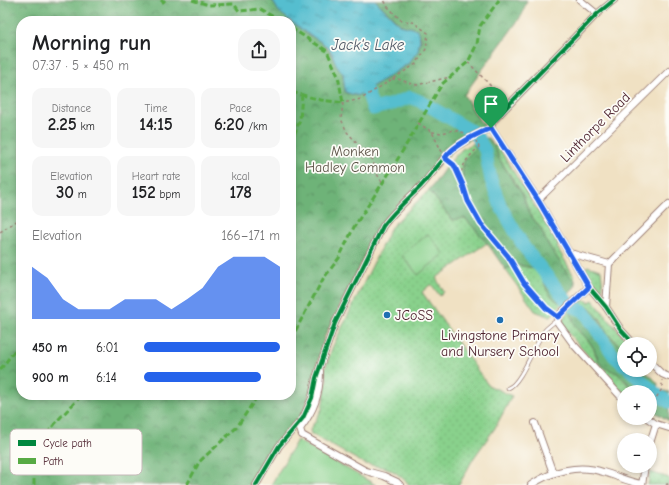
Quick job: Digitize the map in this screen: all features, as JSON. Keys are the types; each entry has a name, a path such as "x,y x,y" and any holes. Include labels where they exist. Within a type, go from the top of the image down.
{"street":[{"path":"580,0 597,14"},
{"path":"256,485 279,446 303,418 312,398 320,365 335,323 383,226 389,218 429,178 445,158 459,145 491,128 493,121 508,105 597,14 614,0"},
{"name":"Linthorpe Road","path":"538,200 669,71"},
{"path":"491,128 538,200 589,287 606,307 621,330 628,337"},
{"path":"606,307 609,264 669,204"},
{"path":"570,253 609,264"},
{"path":"589,287 563,311 558,318 558,323 574,345 617,392"},
{"path":"320,365 320,383 316,405 300,429 302,435 366,471 384,476 398,482 400,485"},
{"path":"657,369 662,374 669,377"},
{"path":"535,423 553,473"},
{"path":"657,424 669,428"},
{"path":"531,485 553,473 567,470 580,469 601,471 626,481 642,484 644,473"}],"lane":[{"path":"508,388 512,387 520,377 538,340 545,330 558,318"}],"path":[{"path":"382,182 375,171 373,160 347,132 341,119 342,103 361,99 390,79 416,64 426,49 428,33 413,22 402,21 388,7 384,0"},
{"path":"468,62 508,105"},
{"path":"390,79 398,78 417,85 450,77"},
{"path":"418,123 432,132 445,158 454,165 468,201 481,224 508,256 524,283 546,308 558,318"},
{"path":"0,232 16,221"},
{"path":"657,397 662,390 662,374"}],"green space":[{"name":"Monken Hadley Common","path":"0,0 272,0 278,10 285,16 16,16 16,400 296,400 296,25 307,34 318,40 329,51 343,74 345,92 357,96 409,64 418,50 421,39 417,29 401,25 375,0 527,0 522,15 464,95 479,120 488,129 459,145 383,220 324,338 305,409 298,419 285,432 252,485 0,485"},
{"path":"483,138 488,138 494,146 500,160 522,193 529,213 541,229 547,243 568,274 575,281 576,285 562,303 553,298 550,294 539,269 517,265 505,269 487,243 465,218 452,220 429,190 450,162 454,165 460,178 463,178 464,162 476,149 474,143"},
{"path":"474,143 476,149 464,162 463,178 460,179 454,165 450,162 462,149"},
{"path":"497,145 559,245 557,247 574,276 575,281 568,274 547,243 541,229 529,213 522,193 500,160 494,146"},
{"name":"JCoSS","path":"429,190 452,220 465,217 487,243 436,278 444,292 440,296 431,284 422,292 488,385 512,396 495,428 473,459 459,485 409,485 396,473 387,468 365,464 311,434 310,430 322,409 327,379 325,370 332,348 391,227"},
{"path":"428,234 444,254 418,275 402,255"},
{"path":"517,265 539,269 549,294 552,298 562,303 550,317 535,311 505,269"},
{"path":"587,266 601,270 603,287 601,290 597,289 585,269"},
{"path":"584,299 589,302 593,300 623,337 617,337 617,343 607,332 600,318 577,330 586,337 594,349 599,363 616,372 617,377 621,377 628,385 617,385 617,389 564,328 563,321 566,314 578,302"},
{"path":"581,306 588,306 594,311 608,334 617,344 617,373 605,368 600,363 591,344 574,324 571,313"},
{"path":"622,377 652,377 658,384 657,388 657,385 629,385"},
{"path":"664,391 669,392 669,421 657,414 657,400"},
{"path":"297,440 376,485 271,485"},
{"path":"650,473 669,478 669,485 648,485"}],"water":[{"name":"Jack's Lake","path":"272,0 375,0 400,25 417,29 420,39 418,51 408,64 357,96 345,92 343,74 336,64 330,50 296,25 296,16 284,16 279,12"}],"waterway":[{"path":"367,91 373,109 393,104 410,97 422,102 475,133 485,150 491,180 501,207 524,247 570,305 584,311 617,359"},
{"path":"638,377 658,395 669,402"}],"marked path":[{"path":"161,0 163,2 165,0"},
{"path":"192,0 209,5 234,4 239,11 260,9 272,16"},
{"path":"296,330 323,279 339,258 354,227 393,167 442,84 468,62 477,44 480,26 499,0"},
{"path":"296,31 327,51 338,76 343,103 321,100 296,93"},
{"path":"296,130 300,120 302,94"},
{"path":"0,370 16,349"},
{"path":"51,429 77,400"},
{"path":"187,485 199,462 237,427 255,400"},
{"path":"34,475 34,485"}],"cycle path":[{"path":"614,0 597,14 493,121 491,128 538,200 589,287 606,307 621,330 628,337"},
{"path":"256,485 279,446 303,418 312,398 316,378 335,323 383,226 396,210 421,186 451,151 468,139 491,128"}],"place":[{"name":"JCoSS","path":"387,315"},
{"name":"Livingstone Primary and Nursery School","path":"500,320"}],"route":[{"path":"491,128 538,200 589,287 558,317 546,308 524,283 508,256 481,224 468,201 454,165 445,158 459,145 491,128"}]}
